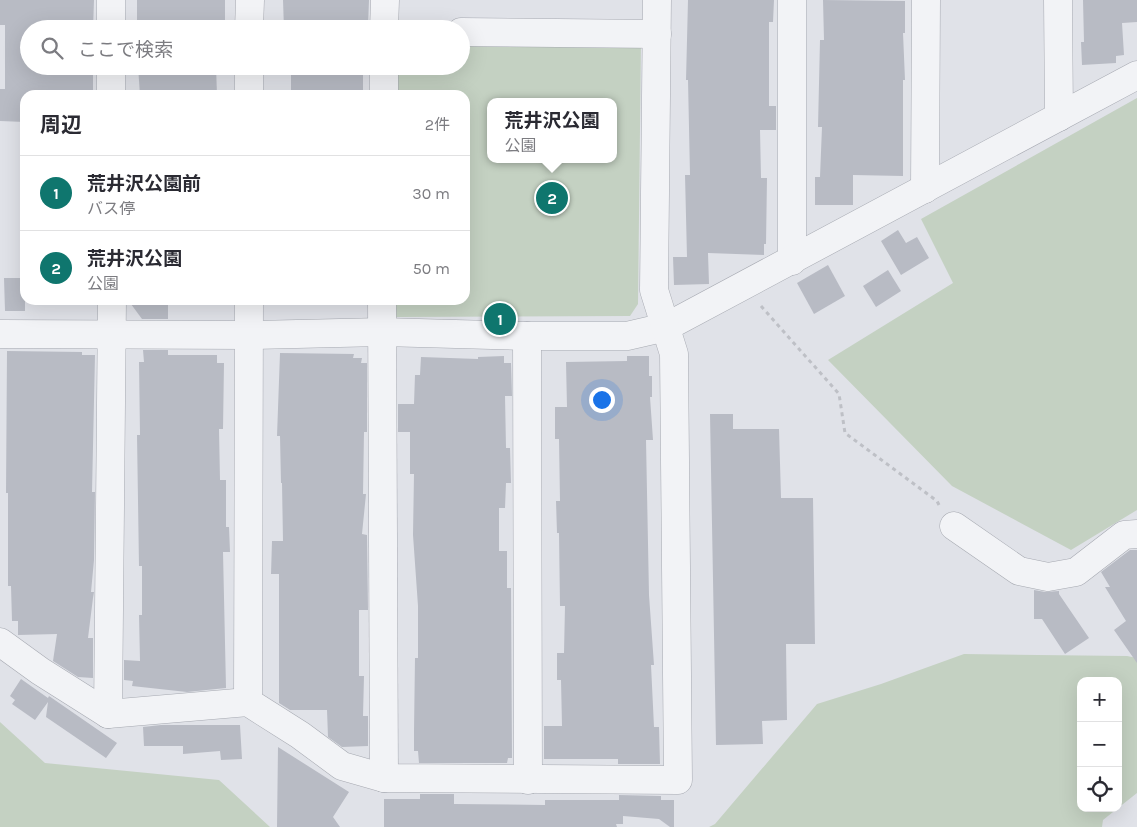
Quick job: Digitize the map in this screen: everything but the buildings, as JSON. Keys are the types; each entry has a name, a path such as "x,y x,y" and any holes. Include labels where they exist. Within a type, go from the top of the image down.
{"street":[{"path":"111,0 111,20"},
{"path":"250,0 250,20"},
{"path":"384,0 384,20"},
{"path":"0,642 40,671 108,714 248,702 300,735 342,766 384,778 678,780 674,354 654,290 657,0"},
{"path":"792,0 792,261"},
{"path":"926,0 926,189"},
{"path":"1058,0 1059,118"},
{"path":"470,32 657,34"},
{"path":"111,75 111,90"},
{"path":"250,75 250,90"},
{"path":"384,75 384,90"},
{"path":"0,334 382,332 528,336 627,336 666,327 751,293 792,261 1137,75"},
{"path":"108,714 112,305"},
{"path":"248,702 249,305"},
{"path":"382,305 384,778"},
{"path":"528,336 528,780"},
{"path":"954,526 1019,570 1048,577 1076,572 1124,535 1137,534"}],"path":[{"path":"751,293 840,394 845,433 937,501 954,526"}],"green space":[{"path":"470,41 641,41 638,304 630,316 395,317 396,305 470,305 470,90 396,90 397,75 470,75"},
{"path":"1137,98 1137,510 1071,550 952,486 828,360 953,283 921,219"},
{"path":"964,654 1127,656 1137,658 1137,793 1122,805 1122,677 1077,677 1077,812 1113,812 1103,820 1102,827 709,827 715,824 817,704 881,684"},
{"path":"0,722 45,763 219,780 270,827 0,827"}],"place":[{"name":"荒井沢公園","path":"552,198"},
{"name":"荒井沢公園前","path":"500,319"}]}
